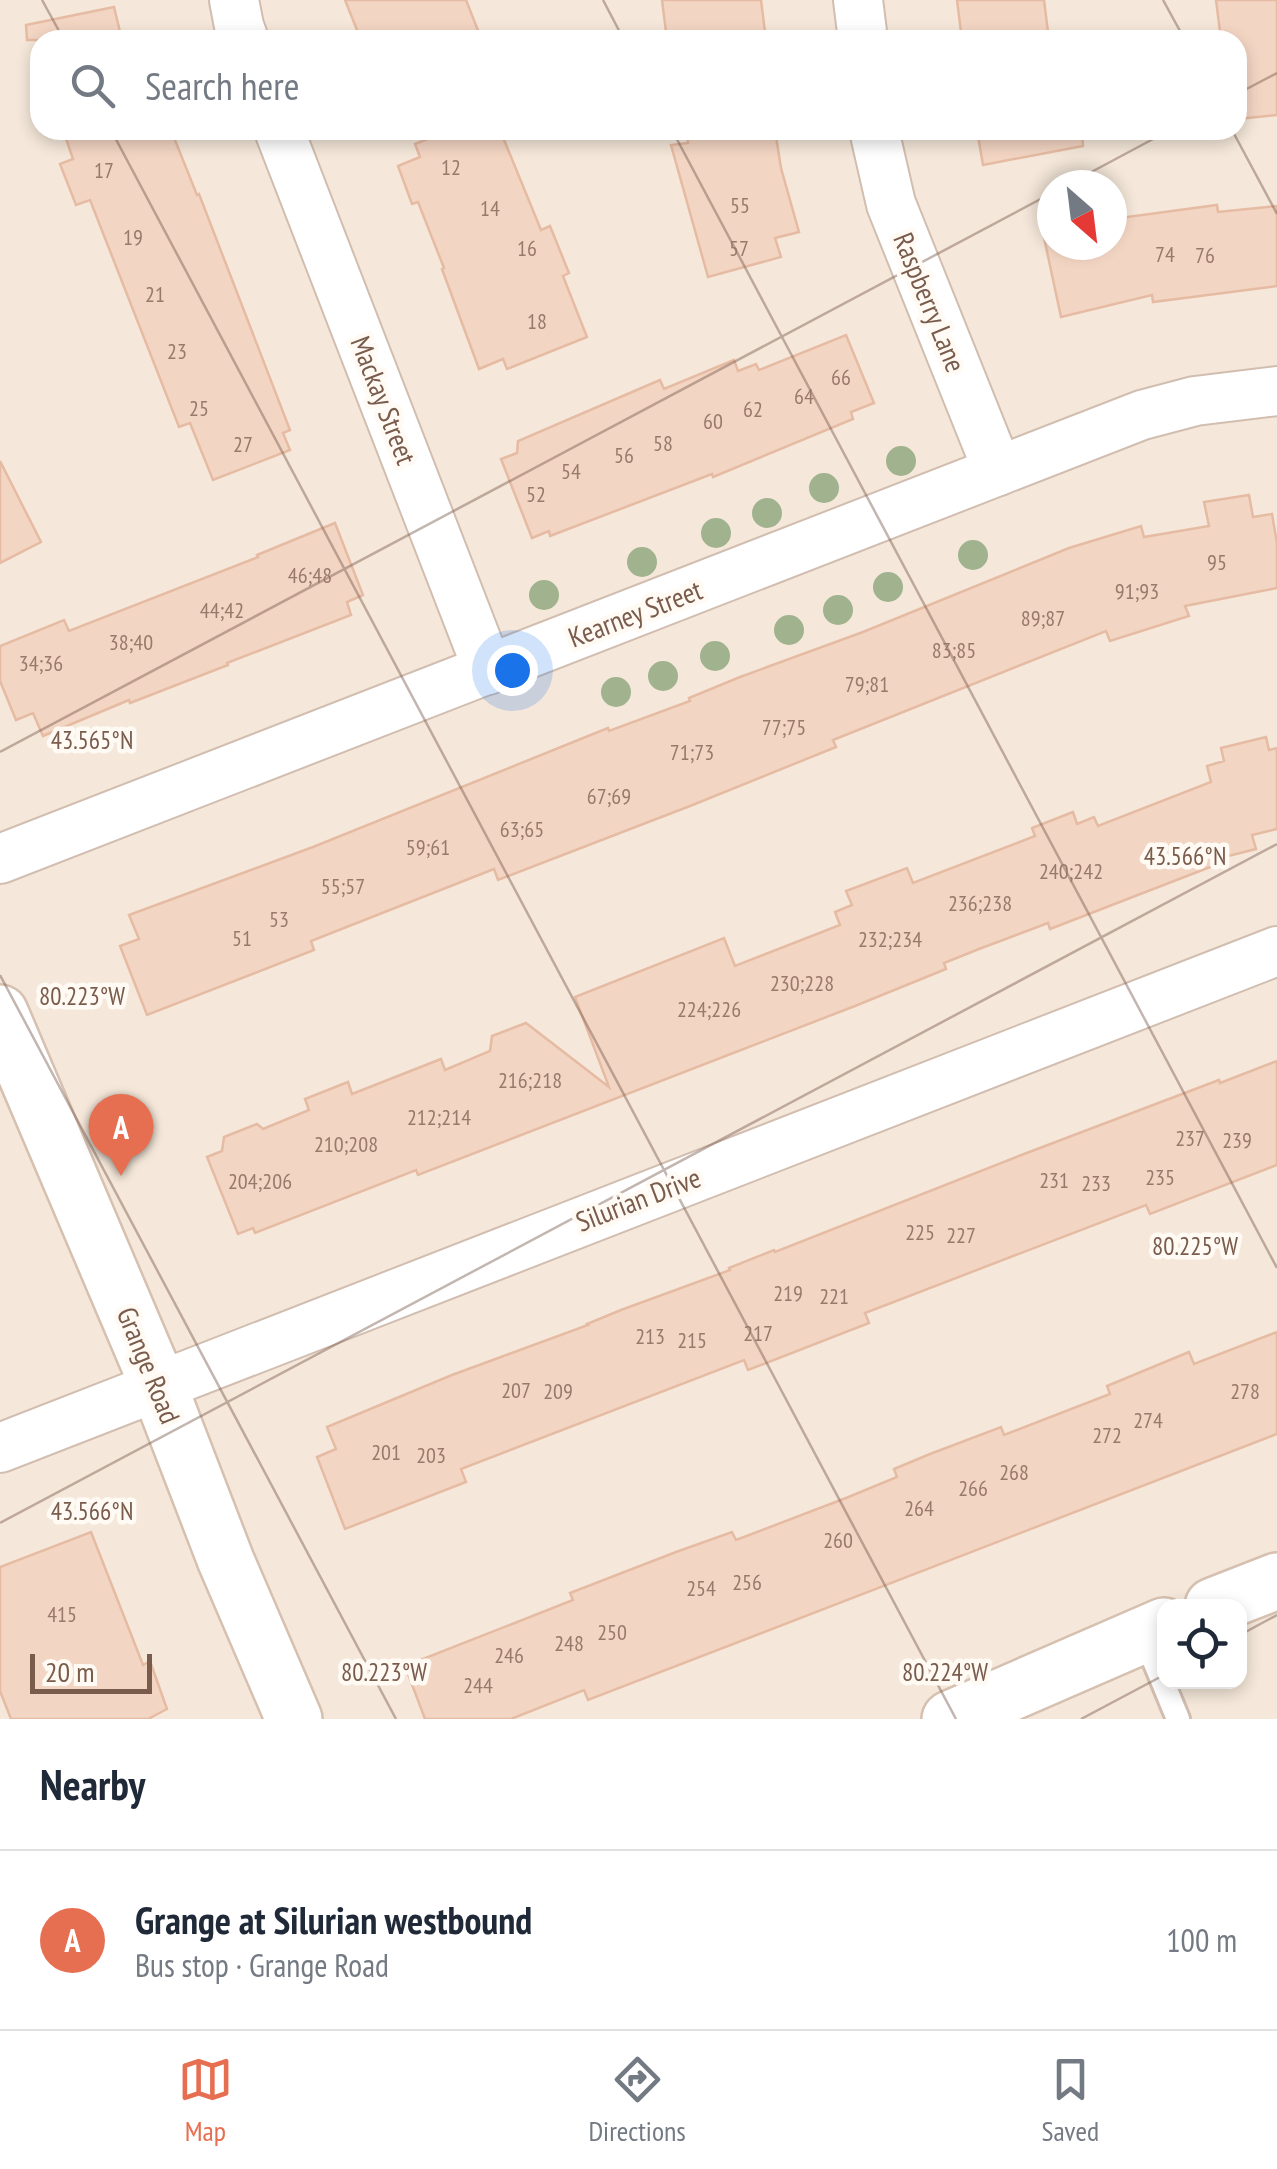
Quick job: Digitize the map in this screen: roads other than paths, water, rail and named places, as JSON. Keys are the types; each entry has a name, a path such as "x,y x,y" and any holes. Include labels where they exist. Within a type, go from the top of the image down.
{"main road":[{"name":"Grange Road","path":"0,1013 159,1387 226,1561 294,1719"},
{"path":"1231,1599 1277,1581"},
{"path":"950,1719 1154,1630"}],"street":[{"path":"234,0 240,30"},
{"path":"858,0 862,30"},
{"name":"Mackay Street","path":"283,140 488,670"},
{"name":"Raspberry Lane","path":"876,140 890,204 998,471"},
{"name":"Kearney Street","path":"0,859 1142,416 1195,400 1277,392"},
{"name":"Silurian Drive","path":"0,1448 1277,951"}],"lane":[{"path":"1154,1630 1178,1719"}],"place":[{"name":"Grange at Silurian westbound","path":"121,1176"}]}
